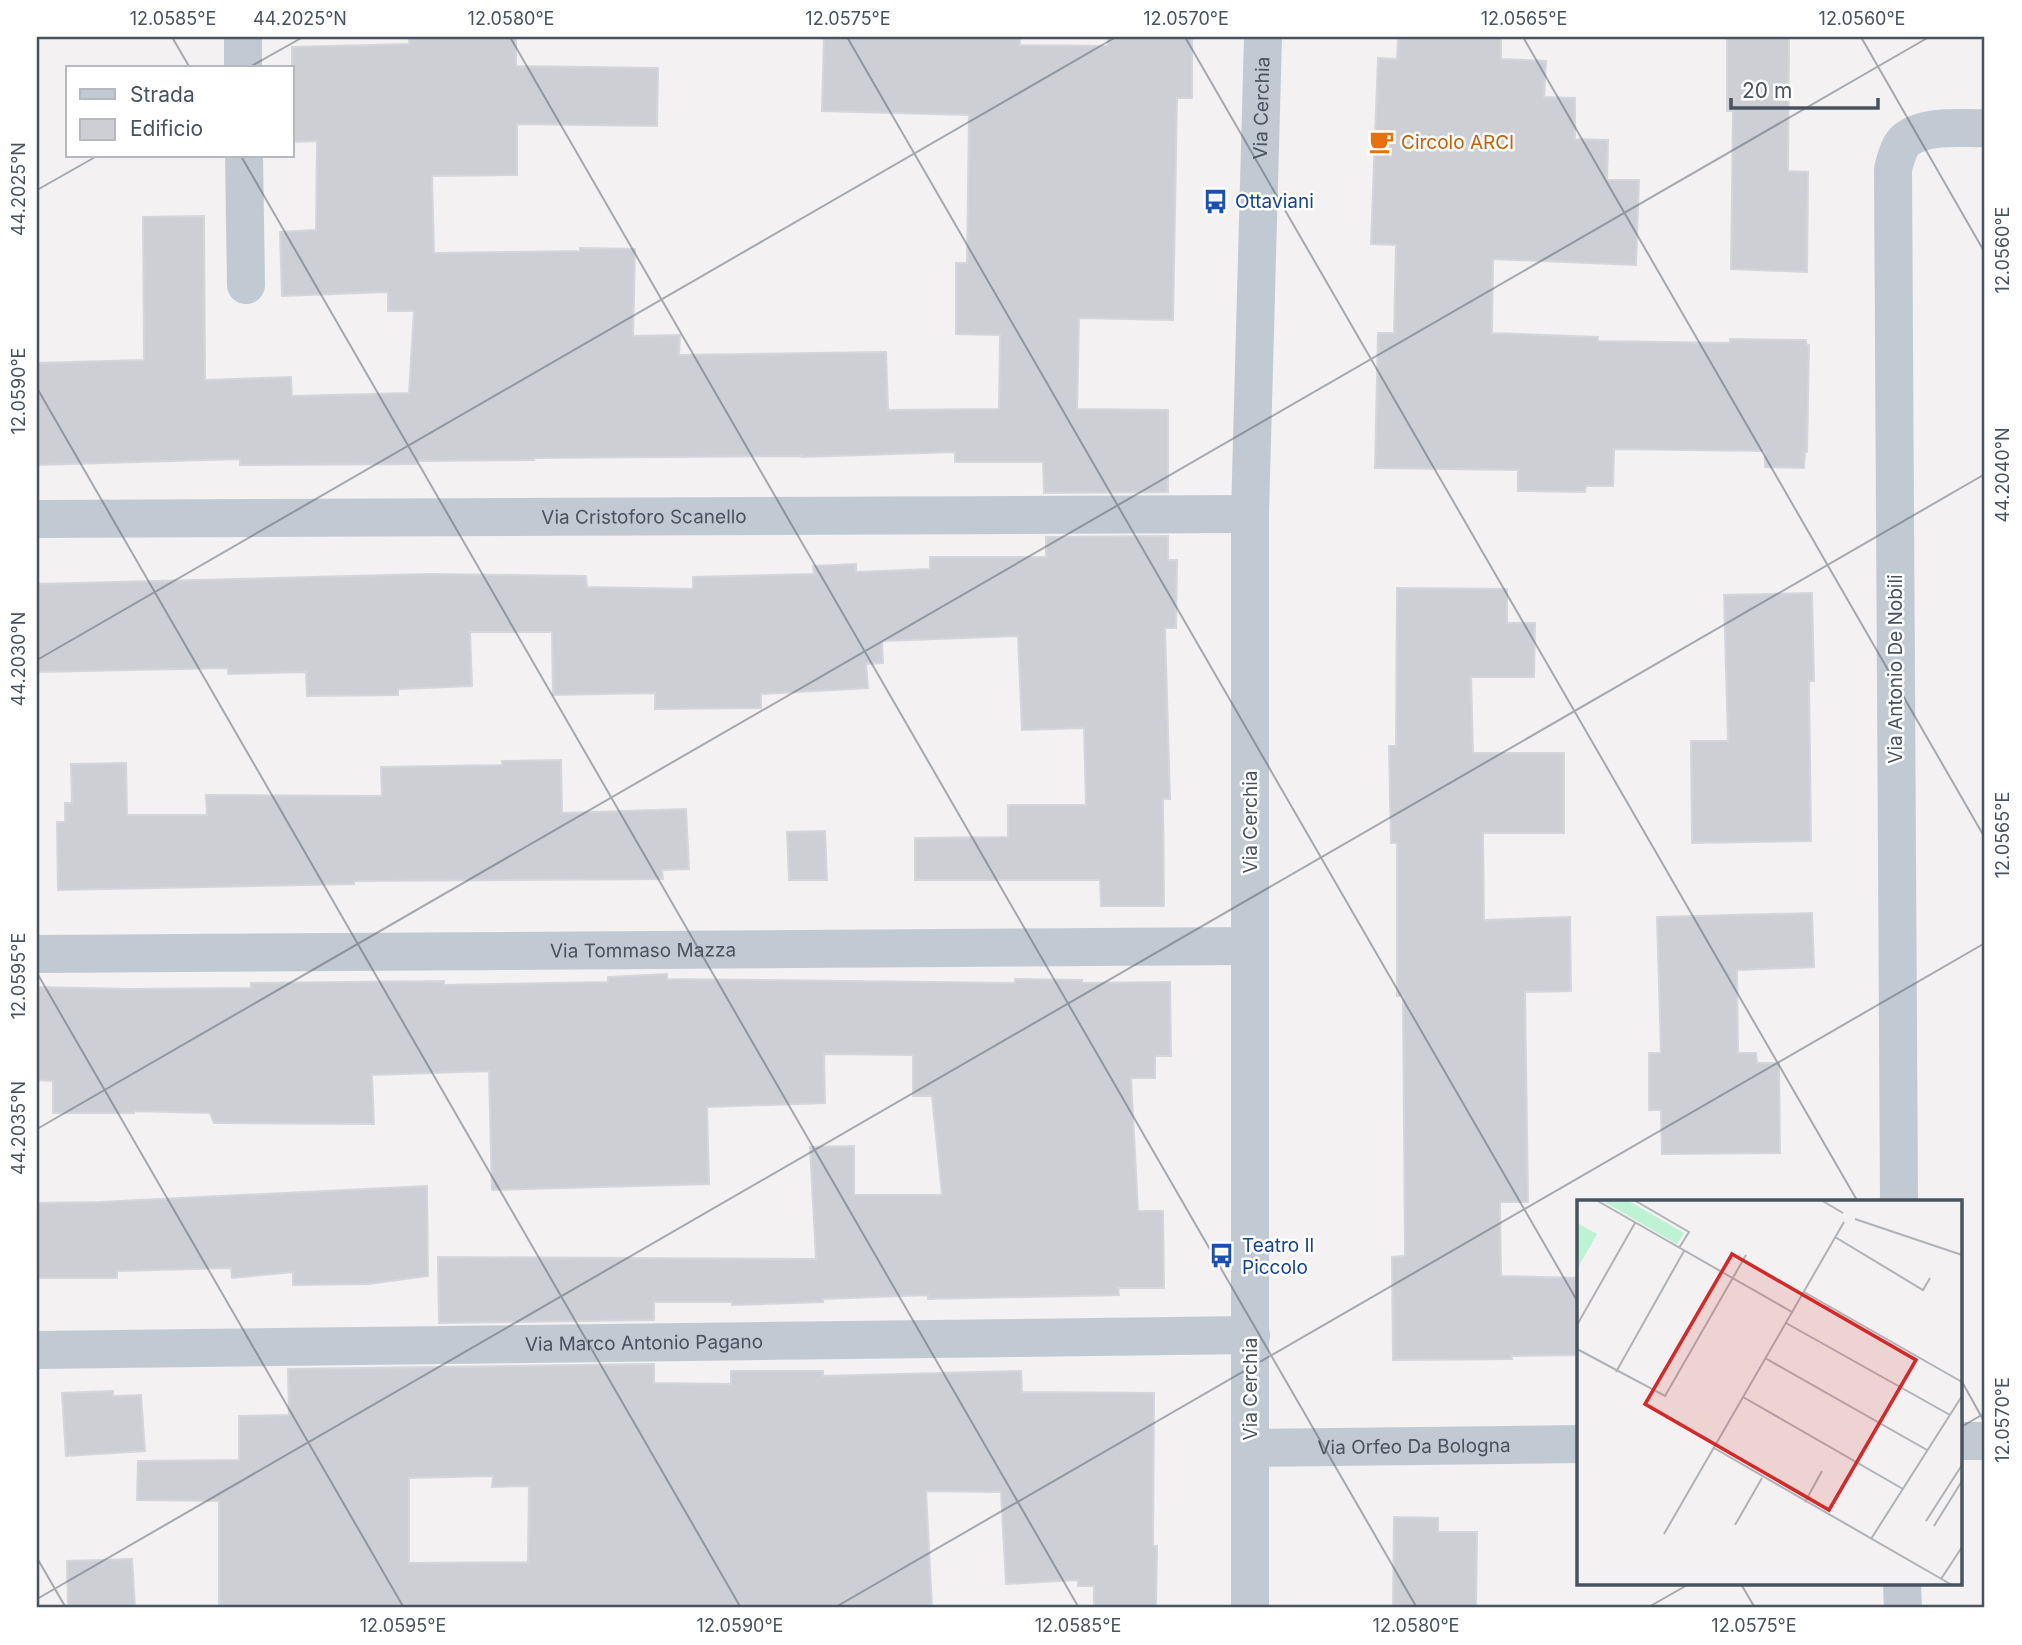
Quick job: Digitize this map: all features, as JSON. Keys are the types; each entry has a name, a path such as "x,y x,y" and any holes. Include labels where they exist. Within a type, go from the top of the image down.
{"street":[{"path":"243,37 243,66"},
{"name":"Via Cerchia","path":"1250,1608 1250,514 1263,37"},
{"name":"Via Antonio De Nobili","path":"1899,1200 1893,169 1897,153 1906,139 1920,132 1985,128"},
{"path":"244,158 246,285"},
{"name":"Via Cristoforo Scanello","path":"37,519 1250,514"},
{"name":"Via Tommaso Mazza","path":"37,954 1249,946"},
{"name":"Via Marco Antonio Pagano","path":"37,1350 1251,1335"},
{"path":"1962,1441 1985,1441"},
{"name":"Via Orfeo Da Bologna","path":"1250,1448 1577,1444"},
{"path":"1902,1586 1903,1608"}],"building":[{"path":"409,37 516,37 516,66 658,68 657,126 517,124 517,175 432,176 434,253 635,249 633,336 680,335 679,355 886,352 888,410 999,409 1000,335 956,334 956,263 967,263 969,115 822,111 824,37 1020,37 1020,45 1108,46 1108,37 1192,37 1192,98 1177,98 1173,320 1079,318 1077,409 1168,410 1168,492 1044,493 1043,462 955,462 955,452 802,457 534,458 417,461 417,464 240,465 240,459 37,465 37,363 144,360 143,217 204,216 205,380 291,377 292,396 409,393 414,311 388,311 388,292 282,296 280,232 316,230 317,141 294,142 292,47 409,44"},
{"path":"1398,37 1501,37 1501,59 1546,61 1544,97 1575,98 1575,139 1608,140 1607,180 1639,180 1636,265 1493,259 1492,333 1598,337 1598,341 1730,343 1730,339 1806,340 1809,345 1807,452 1804,468 1765,467 1765,451 1614,449 1613,486 1586,486 1585,492 1518,491 1518,470 1375,468 1378,333 1394,333 1396,245 1371,244 1378,58 1397,59"},
{"path":"1727,37 1789,37 1788,171 1808,172 1807,272 1731,269 1733,111 1727,111"},
{"path":"1168,536 1168,560 1177,560 1176,628 1165,628 1170,799 1163,799 1164,906 1101,906 1100,880 915,880 915,838 1008,837 1008,805 1086,805 1084,728 1022,730 1018,636 882,641 883,663 866,664 868,688 761,694 761,708 655,709 655,693 553,695 552,632 470,632 472,686 398,689 398,695 307,696 306,672 228,674 228,668 37,672 37,584 429,574 586,576 587,587 693,589 693,577 814,574 813,566 856,564 856,572 930,569 930,557 1046,557 1046,537"},
{"path":"1397,588 1507,589 1507,623 1535,623 1534,677 1471,677 1473,753 1564,753 1564,833 1483,833 1484,920 1570,917 1571,991 1525,992 1528,1202 1500,1202 1501,1276 1577,1278 1577,1355 1512,1356 1512,1359 1393,1360 1392,1257 1405,1256 1403,996 1397,996 1397,843 1391,843 1389,746 1396,746"},
{"path":"1812,593 1814,681 1809,681 1811,841 1692,843 1691,741 1728,741 1724,595"},
{"path":"561,760 562,813 686,809 689,869 662,870 663,879 354,881 354,884 58,890 57,822 65,822 65,803 72,803 71,764 126,763 127,815 207,815 206,795 382,796 381,767 502,765 502,761"},
{"path":"825,831 827,880 789,880 787,832"},
{"path":"1812,913 1814,967 1737,970 1738,1053 1756,1053 1757,1063 1779,1063 1780,1153 1662,1154 1661,1110 1649,1110 1649,1053 1661,1053 1657,917"},
{"path":"667,974 667,979 1170,982 1171,1056 1155,1056 1155,1078 1131,1078 1138,1211 1163,1211 1164,1288 1118,1288 1119,1295 928,1299 928,1295 732,1305 732,1302 654,1302 654,1320 439,1323 438,1257 816,1259 810,1147 854,1146 854,1195 942,1195 932,1096 913,1096 913,1055 824,1054 825,1103 707,1107 709,1184 492,1190 489,1071 372,1075 374,1124 214,1123 210,1113 53,1113 53,1081 37,1080 37,987 251,988 251,983 444,981 444,985 608,982 608,977"},
{"path":"427,1186 428,1276 368,1284 293,1285 293,1272 232,1278 231,1268 117,1271 117,1278 37,1278 37,1203"},
{"path":"654,1364 654,1383 731,1384 731,1371 823,1371 823,1376 1021,1371 1022,1392 1154,1393 1153,1546 1157,1546 1156,1608 1094,1608 1094,1586 1078,1586 1078,1580 1006,1584 1001,1492 926,1491 932,1608 219,1608 219,1501 137,1500 138,1461 239,1460 239,1416 289,1415 288,1369","holes":["493,1476 492,1487 529,1486 528,1562 409,1563 409,1478"]},
{"path":"113,1391 113,1396 141,1395 145,1451 66,1456 62,1393"},
{"path":"1394,1517 1438,1518 1438,1532 1477,1532 1476,1608 1393,1608"},
{"path":"132,1559 135,1608 68,1608 67,1561"}],"place":[{"name":"Circolo ARCI","path":"1381,142"},
{"name":"Ottaviani","path":"1215,201"},
{"name":"Teatro Il Piccolo","path":"1222,1256"}]}
